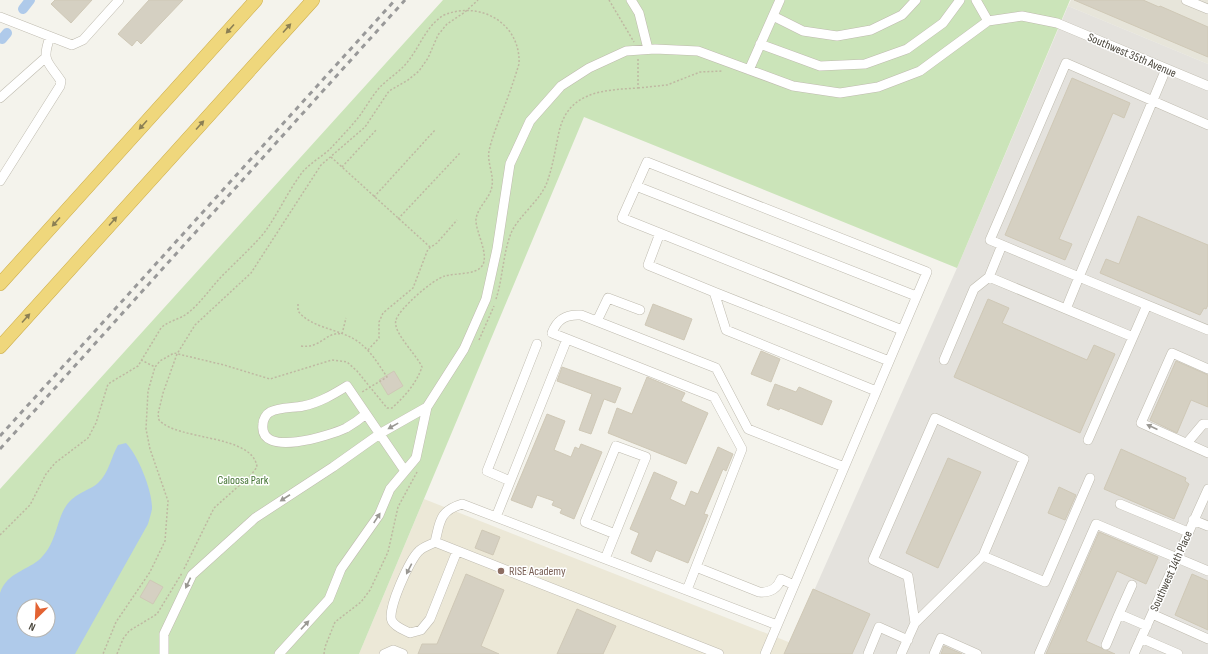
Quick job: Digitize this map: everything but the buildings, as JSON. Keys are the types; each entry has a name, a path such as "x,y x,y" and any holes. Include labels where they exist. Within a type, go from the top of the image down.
{"highway":[{"path":"0,284 256,0"},
{"path":"0,347 313,0"}],"street":[{"path":"0,17 72,45 83,40 119,0"},
{"path":"631,0 638,13 648,49"},
{"path":"749,70 780,0"},
{"path":"773,16 803,31 837,36 871,30 902,15 916,0"},
{"path":"760,44 820,66 865,64 907,50 943,23 960,0"},
{"path":"279,654 329,599 341,569 379,515 390,489 416,458 427,407 464,349 486,299 497,249 510,164 530,121 561,86 589,68 626,51 648,49 698,51 793,86 840,93 878,87 920,71 988,21 976,0"},
{"path":"1186,0 1208,9"},
{"name":"Southwest 35th Avenue","path":"988,21 1022,16 1057,23 1208,86"},
{"path":"0,180 60,86 61,81 49,67 45,58 48,36"},
{"path":"0,98 45,58"},
{"path":"1208,125 1066,63 990,240 1208,330"},
{"path":"1066,309 1166,69"},
{"path":"765,654 889,361 902,330 926,272 647,162 622,218 902,330"},
{"path":"636,186 916,296"},
{"path":"660,233 648,265 889,361"},
{"path":"944,360 974,289 989,277 1002,245"},
{"path":"989,277 1133,337"},
{"path":"714,292 726,330 876,391"},
{"path":"597,321 608,298 640,310"},
{"path":"1088,440 1147,305"},
{"path":"687,590 742,449 714,397 552,333 554,326 566,316 581,315 716,368 748,429 844,467"},
{"path":"496,517 567,339"},
{"path":"510,480 487,472 537,344"},
{"path":"1208,370 1172,353 1141,423 1208,453"},
{"path":"366,414 346,428 310,440 279,444 269,440 263,430 264,419 271,411 305,406 329,397 347,386 405,471"},
{"path":"164,654 164,634 192,575 255,518 333,467 380,433 427,407"},
{"path":"901,654 915,622 983,556 1024,459 935,418 873,560 908,576 915,622"},
{"path":"1187,444 1203,424 1208,424"},
{"path":"605,559 646,457 616,446 585,522 615,534"},
{"path":"983,556 1045,582 1090,478"},
{"name":"Southwest 14th Place","path":"1134,654 1208,489"},
{"path":"457,551 430,619 421,630 410,633 392,621 390,613 397,592 418,551 435,542 442,516 451,507 462,504 777,625"},
{"path":"1120,504 1188,532"},
{"path":"1193,520 1208,526"},
{"path":"1039,654 1096,524 1208,572"},
{"path":"435,542 719,654"},
{"path":"696,567 764,593 775,589 781,580 794,585"},
{"path":"1106,645 1132,585"},
{"path":"1119,614 1147,626"},
{"path":"1152,614 1208,639"},
{"path":"868,654 879,627 908,640"},
{"path":"934,654 941,638 977,654"},
{"path":"1141,638 1178,654"},
{"path":"384,654 392,650 403,654"}],"path":[{"path":"117,654 123,639 129,631 159,612 188,563 214,508 251,475 256,467 253,458 239,448 172,427 159,420 158,414 163,393 177,354 195,325 251,273 316,171 370,122 389,91 408,80 419,71 428,58 442,29 471,8 478,0"},
{"path":"609,0 633,38 635,45"},
{"path":"0,535 30,505 46,474 55,463 88,438 96,423 102,397 108,384 138,366 161,328 166,323 179,319 190,312 264,232 282,207 302,173 330,150 360,116 380,88 403,67 414,54 430,26 444,14 453,10 471,8 487,11 503,20 508,26 520,54 519,64 489,151 488,160 492,185 490,193 480,208 476,220 484,258 482,266 476,270 444,276 433,282 400,313 395,321 396,329 419,360 422,367 409,390 392,408 387,408 357,371 347,362 332,360 270,379 224,365 177,354 167,356 160,361 156,367 148,391 146,429 150,449 168,501 165,541 150,572 116,622 103,654"},
{"path":"638,88 667,85 708,70 727,72"},
{"path":"342,167 377,129"},
{"path":"374,197 435,130"},
{"path":"398,219 460,153"},
{"path":"331,157 430,247"},
{"path":"368,350 379,338 378,325 380,316 385,310 413,288 423,257 430,247 444,236 457,220"},
{"path":"298,304 298,311 305,317 342,334 368,350 387,377 354,397"},
{"path":"342,334 346,318"},
{"path":"301,346 314,346 333,334 342,334"},
{"path":"141,360 156,367"}],"shaded area":[{"path":"1071,0 1208,0 1208,64 1068,6"},
{"path":"1068,6 1208,64 1208,654 786,654 957,268"},
{"name":"RISE Academy","path":"424,499 791,643 786,654 359,654"}],"green space":[{"name":"Caloosa Park","path":"443,0 1070,0 957,268 584,117 359,654 0,654 0,489"}],"water":[{"path":"126,443 131,449 144,474 150,493 152,509 148,524 75,654 0,654 0,593 3,586 13,576 36,562 46,552 66,506 78,495 94,486 102,479 118,445"}],"waterway":[{"path":"23,9 30,0"},
{"path":"2,39 7,33"}],"railway":[{"path":"0,436 395,0"},
{"path":"0,449 405,0"}],"place":[{"name":"RISE Academy","path":"501,571"}]}
